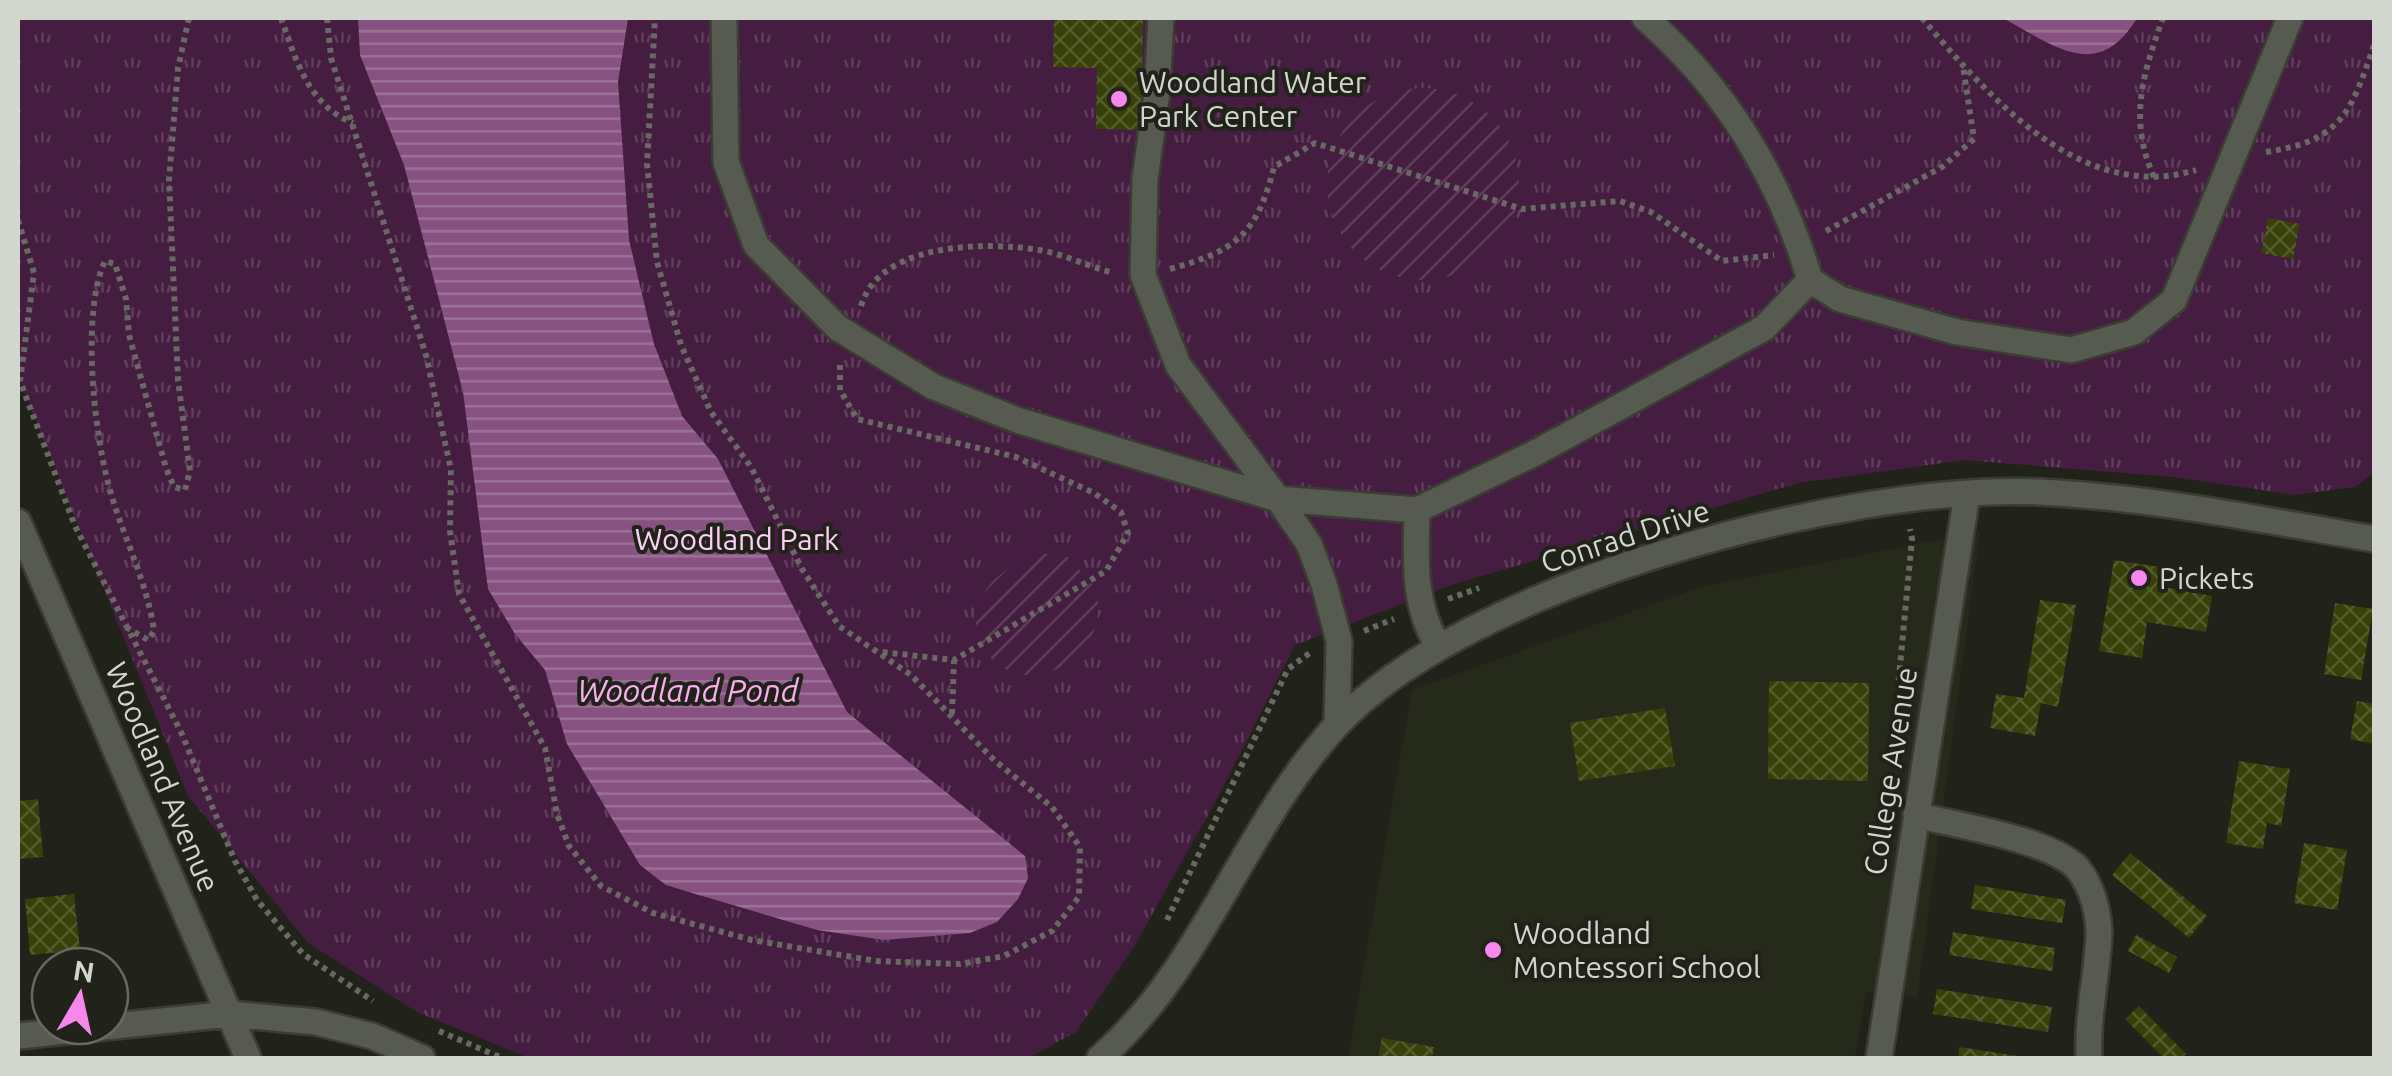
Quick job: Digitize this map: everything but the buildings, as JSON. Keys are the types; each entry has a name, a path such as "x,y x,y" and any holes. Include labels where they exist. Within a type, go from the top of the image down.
{"street":[{"path":"724,18 726,162 756,245 838,328 934,388 1017,420 1278,498 1417,510 1537,452 1764,328 1810,280"},
{"path":"1161,18 1157,92 1145,179 1143,275 1178,365 1309,544 1339,641 1337,724"},
{"path":"1644,18 1724,99 1751,140 1810,280 1840,299 1957,332 2071,350 2134,332 2174,300 2290,18"},
{"name":"Conrad Drive","path":"1100,1058 1180,968 1289,783 1337,724 1395,674 1438,645 1518,606 1621,568 1761,527 1901,500 1966,494 2034,492 2140,500 2374,538"},
{"name":"College Avenue","path":"1879,1058 1966,494"},
{"path":"1417,510 1421,608 1425,625 1438,645"},
{"name":"Woodland Avenue","path":"18,522 248,1058"},
{"path":"1916,815 2041,848 2076,866 2088,885 2099,923 2087,1029 2089,1058"},
{"path":"18,1036 230,1014 316,1022 372,1036 422,1058"}],"path":[{"path":"126,628 148,640 154,631 108,482 94,375 96,291 105,261 115,264 126,299 128,335 166,468 174,487 185,490 190,471 178,380 169,180 178,68 189,18"},
{"path":"281,18 304,79 338,116 353,123"},
{"path":"328,18 331,58 426,355 451,470 450,531 459,594 546,748 557,814 569,846 602,886 652,913 752,940 876,961 960,964 1004,956 1052,930 1078,897 1080,846 1052,807 994,760 953,716 882,652 839,626 802,569 751,467 711,412 681,346 657,262 647,164 655,18"},
{"path":"1922,18 2015,117 2086,163 2116,174 2154,177 2183,174 2231,157 2316,142 2342,123 2374,45"},
{"path":"2154,177 2141,144 2139,90 2163,18"},
{"path":"882,652 954,660 1106,571 1120,554 1128,533 1121,512 1044,467 857,419 840,390 841,357 867,285 913,254 1039,250 1110,272 1143,275 1221,254 1261,209 1274,168 1316,143 1522,209 1620,201 1650,212 1722,260 1750,261 1798,246 1942,167 1974,139 1963,66"},
{"path":"18,220 34,274 20,382 75,526 182,732 235,861 256,900 303,954 386,1008"},
{"path":"1893,744 1912,539 1901,500"},
{"path":"953,716 954,660"}],"shaded area":[{"path":"1980,532 1917,998 1866,992 1855,1058 1348,1058 1412,690 1704,586"}],"green space":[{"name":"Woodland Park","path":"18,18 2374,18 2374,472 2355,487 2294,495 2174,477 1965,460 1798,483 1451,585 1295,645 1218,797 1135,945 1076,1032 1028,1058 529,1058 419,1013 308,943 188,796 18,377"},
{"path":"1423,88 1460,96 1491,116 1511,147 1519,184 1511,221 1491,252 1460,272 1423,280 1386,272 1355,252 1335,221 1327,184 1335,147 1355,116 1386,96"},
{"path":"1042,553 1068,557 1097,590 1097,617 1089,641 1077,655 1048,672 1021,674 998,665 982,646 976,622 982,596 1003,572"}],"water":[{"name":"Woodland Pond","path":"358,18 628,18 618,82 629,240 654,344 682,416 718,459 847,712 1025,856 1028,878 1018,899 997,922 970,933 884,940 817,930 666,885 640,865 567,744 545,670 515,634 488,589 463,392 404,165 360,55"},
{"path":"2003,18 2137,18 2122,38 2091,54 2058,47"}],"place":[{"name":"Woodland Water Park Center","path":"1119,99"},
{"name":"Pickets","path":"2139,578"},
{"name":"Woodland Montessori School","path":"1493,950"}]}
